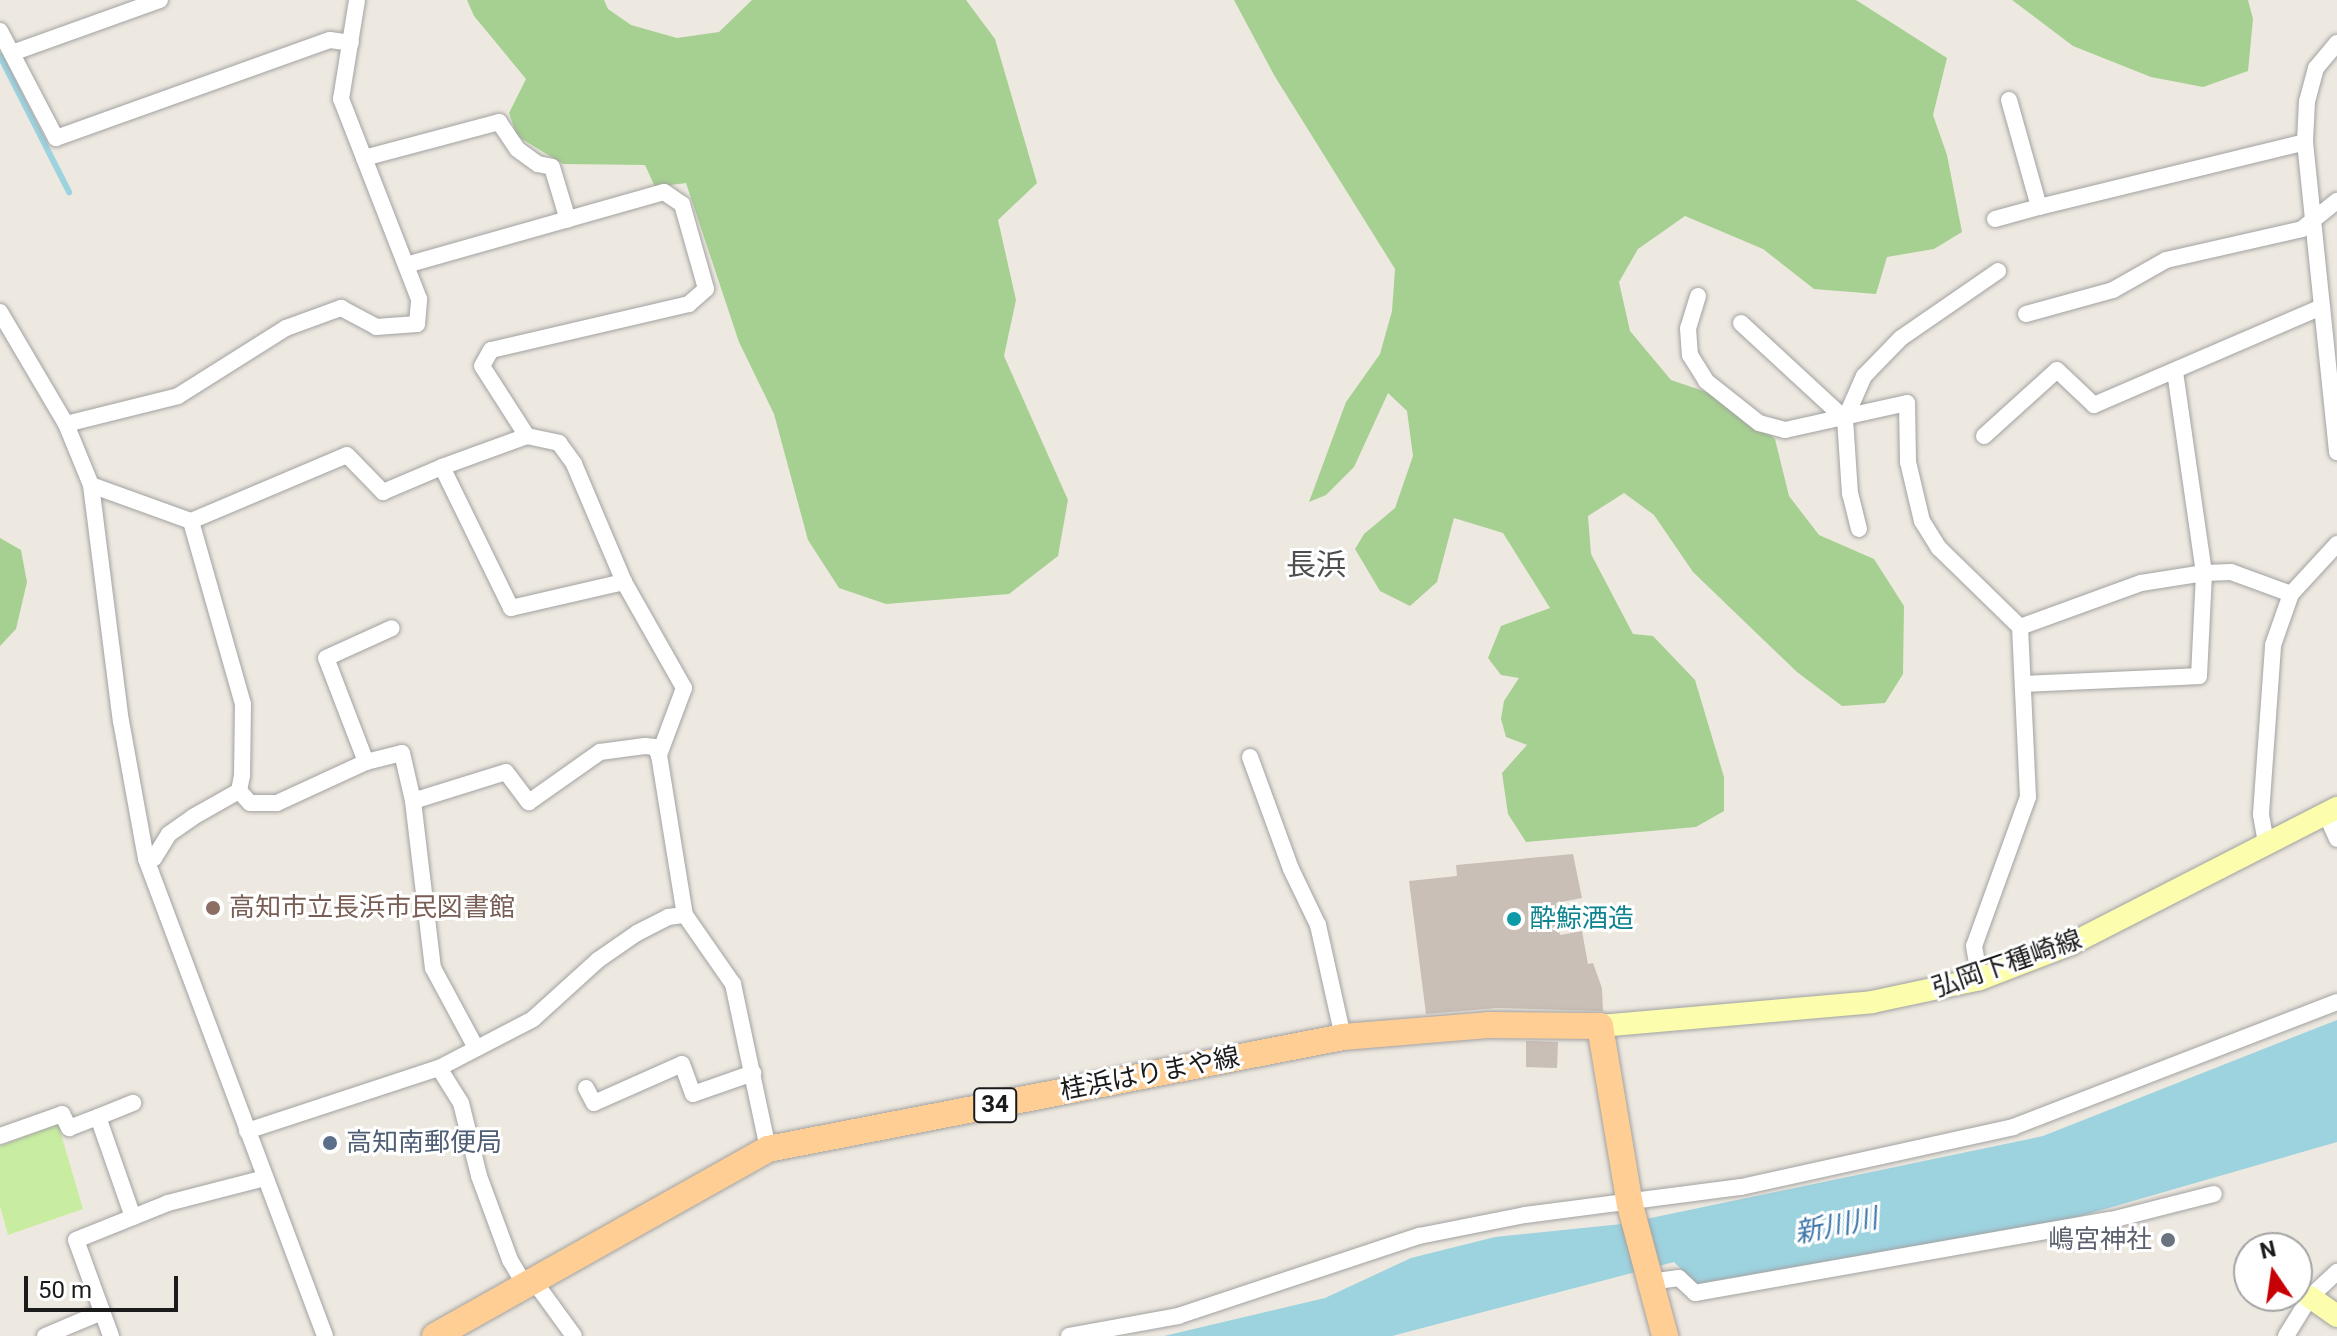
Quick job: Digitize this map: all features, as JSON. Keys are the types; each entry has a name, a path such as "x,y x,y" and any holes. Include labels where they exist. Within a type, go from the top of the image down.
{"main road":[{"name":"弘岡下種崎線","path":"1600,1026 1872,1002 1980,979 2071,944 2331,811"},
{"name":"桂浜はりまや線","path":"435,1336 768,1149 1343,1037 1421,1027 1600,1026"},
{"path":"1600,1026 1632,1210 1665,1336"},
{"path":"2313,1299 2337,1316"}],"street":[{"path":"12,53 160,0"},
{"path":"66,424 178,396 286,328 341,308 376,327 417,324 419,299 341,99 357,0"},
{"path":"0,31 56,138 330,40 351,43"},
{"path":"2337,43 2316,68 2307,101 2305,142 2337,452"},
{"path":"2009,100 2039,207"},
{"path":"364,158 499,122 517,149 538,164 552,167 568,220"},
{"path":"1995,219 2305,142"},
{"path":"406,265 664,192 682,204 706,289 689,304 491,350 482,366 527,436"},
{"path":"2026,314 2113,290 2166,260 2302,229 2337,201"},
{"path":"1859,529 1848,482 1845,419 1878,358 1998,271"},
{"path":"1698,296 1688,328 1690,355 1706,381 1759,423 1785,430 1907,403 1908,462 1922,521 1939,548 2020,627 2028,797 1974,946 1980,979"},
{"path":"1984,436 2057,370 2094,405 2322,307"},
{"path":"0,312 66,424 91,485 121,721 146,859 325,1336"},
{"path":"1741,323 1845,419"},
{"path":"2025,684 2199,676 2204,573 2175,371"},
{"path":"91,485 191,521 347,455 383,492 527,436 559,443 574,464 624,582 684,688 659,755"},
{"path":"442,467 511,608 624,582"},
{"path":"191,521 243,704 239,791 250,803 277,803 366,762 402,753 413,801 433,968 475,1046"},
{"path":"2266,843 2261,814 2273,645 2291,594 2337,544"},
{"path":"2020,627 2141,583 2204,573 2231,572 2291,594"},
{"path":"366,762 326,658 392,628"},
{"path":"413,801 506,772 529,802 600,752 655,747 659,755 685,915 733,984 768,1149"},
{"path":"1250,757 1291,869 1318,925 1343,1037"},
{"path":"146,859 154,858 169,834 239,791"},
{"path":"2331,811 2337,839"},
{"path":"247,1131 439,1068 475,1046 533,1019 598,960 637,933 668,917 685,915"},
{"path":"1069,1336 1178,1316 1419,1236 1525,1215 1632,1210 2013,1127 2337,1002"},
{"path":"586,1088 594,1103 682,1064 693,1094 753,1073"},
{"path":"439,1068 461,1103 479,1176 510,1260 525,1285 539,1288 574,1336"},
{"path":"0,1136 62,1114 69,1128 133,1103"},
{"path":"98,1117 133,1217"},
{"path":"111,1336 76,1240 133,1217 265,1178"},
{"path":"1648,1276 1679,1278 1695,1293 2111,1220 2214,1194"},
{"path":"2313,1294 2337,1272"},
{"path":"45,1336 102,1312"},
{"path":"2286,1336 2301,1312"}],"green space":[{"path":"467,0 604,0 608,9 631,25 677,38 719,32 752,0 966,0 995,39 1037,183 998,220 1016,300 1004,356 1068,500 1058,556 1009,594 886,604 839,588 808,540 774,414 739,342 686,183 655,187 645,165 563,164 517,136 509,113 526,79 474,16"},
{"path":"1234,0 1856,0 1947,58 1933,115 1947,155 1962,232 1934,249 1887,257 1876,294 1814,289 1763,249 1685,216 1638,249 1619,282 1630,331 1671,380 1727,399 1775,439 1789,496 1819,535 1874,559 1904,606 1903,674 1885,703 1842,706 1797,672 1693,572 1654,515 1624,493 1588,516 1591,554 1633,634 1653,636 1695,680 1724,777 1724,811 1696,827 1526,842 1508,814 1502,773 1527,745 1506,737 1501,719 1504,701 1519,678 1501,675 1488,658 1501,626 1550,608 1503,533 1454,518 1437,582 1410,606 1380,591 1355,549 1364,534 1395,508 1413,456 1407,411 1388,393 1354,467 1326,495 1309,502 1346,402 1380,354 1392,311 1395,269 1274,75"},
{"path":"2012,0 2248,0 2253,19 2248,71 2203,87 2151,77 2073,46"},
{"path":"0,538 21,550 27,582 16,629 0,646"},
{"path":"58,1124 83,1209 8,1235 0,1206 0,1146"}],"water":[{"name":"新川川","path":"2337,1020 2337,1142 2074,1218 1696,1284 1674,1262 1392,1336 1164,1336 1325,1298 1411,1258 1495,1237 1622,1224 2043,1136"}],"building":[{"path":"1573,854 1582,898 1556,903 1560,935 1582,931 1588,964 1593,963 1602,988 1603,1011 1497,1008 1426,1014 1409,881 1457,876 1456,865"},
{"path":"1526,1041 1558,1042 1557,1068 1526,1067"}],"waterway":[{"path":"0,56 69,192"}],"place":[{"name":"高知市立長浜市民図書館","path":"213,908"},
{"name":"酔鯨酒造","path":"1514,919"},
{"name":"高知南郵便局","path":"330,1143"},
{"name":"嶋宮神社","path":"2168,1240"}],"district":[{"name":"長浜","path":"1316,565"}]}
